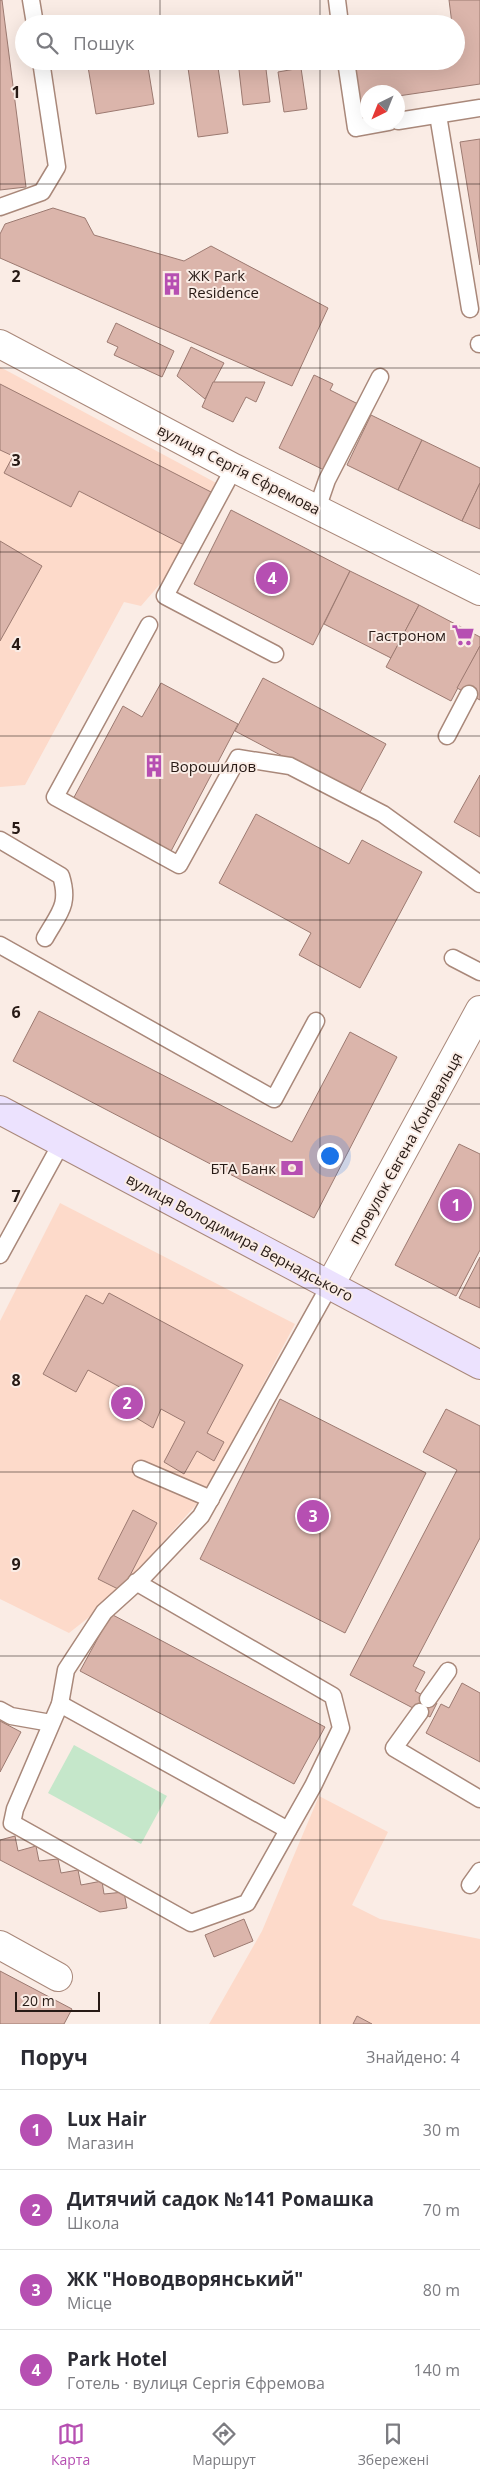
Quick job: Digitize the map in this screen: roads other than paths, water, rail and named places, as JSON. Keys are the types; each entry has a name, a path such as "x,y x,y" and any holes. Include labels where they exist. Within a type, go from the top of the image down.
{"street":[{"name":"вулиця Сергія Єфремова","path":"0,344 234,468 480,591"},
{"name":"провулок Євгена Коновальця","path":"330,1285 480,1010"},
{"name":"вулиця Володимира Вернадського","path":"0,1110 480,1365"},
{"path":"0,1945 58,1977"}],"lane":[{"path":"31,0 34,15"},
{"path":"337,0 339,15"},
{"path":"0,207 42,192 57,167 42,70"},
{"path":"347,70 356,128 360,127"},
{"path":"405,120 480,108"},
{"path":"438,115 470,309"},
{"path":"317,509 327,480 380,377"},
{"path":"234,468 165,596 275,654"},
{"path":"149,625 55,797 179,865 238,758 290,766 383,814 480,884"},
{"path":"447,736 469,694"},
{"path":"0,840 62,876 66,892 64,906 45,938"},
{"path":"0,945 274,1099 316,1021"},
{"path":"453,958 480,972"},
{"path":"0,1255 62,1142"},
{"path":"136,1582 333,1696 341,1728 313,1786 247,1903 192,1923 12,1823 15,1809 60,1704 66,1670 104,1612 201,1516 330,1285"},
{"path":"141,1469 210,1499"},
{"path":"448,1671 394,1748 480,1799"},
{"path":"60,1704 288,1830"},
{"path":"0,1710 11,1716 51,1723"},
{"path":"470,1885 480,1872"}],"place":[{"name":"ЖК Park Residence","path":"172,284"},
{"name":"Park Hotel","path":"272,578"},
{"name":"Гастроном","path":"463,635"},
{"name":"Ворошилов","path":"154,766"},
{"name":"БТА Банк","path":"292,1168"},
{"name":"Lux Hair","path":"456,1205"},
{"name":"Дитячий садок №141 Ромашка","path":"127,1403"},
{"name":"ЖК \"Новодворянський\"","path":"313,1516"}]}
